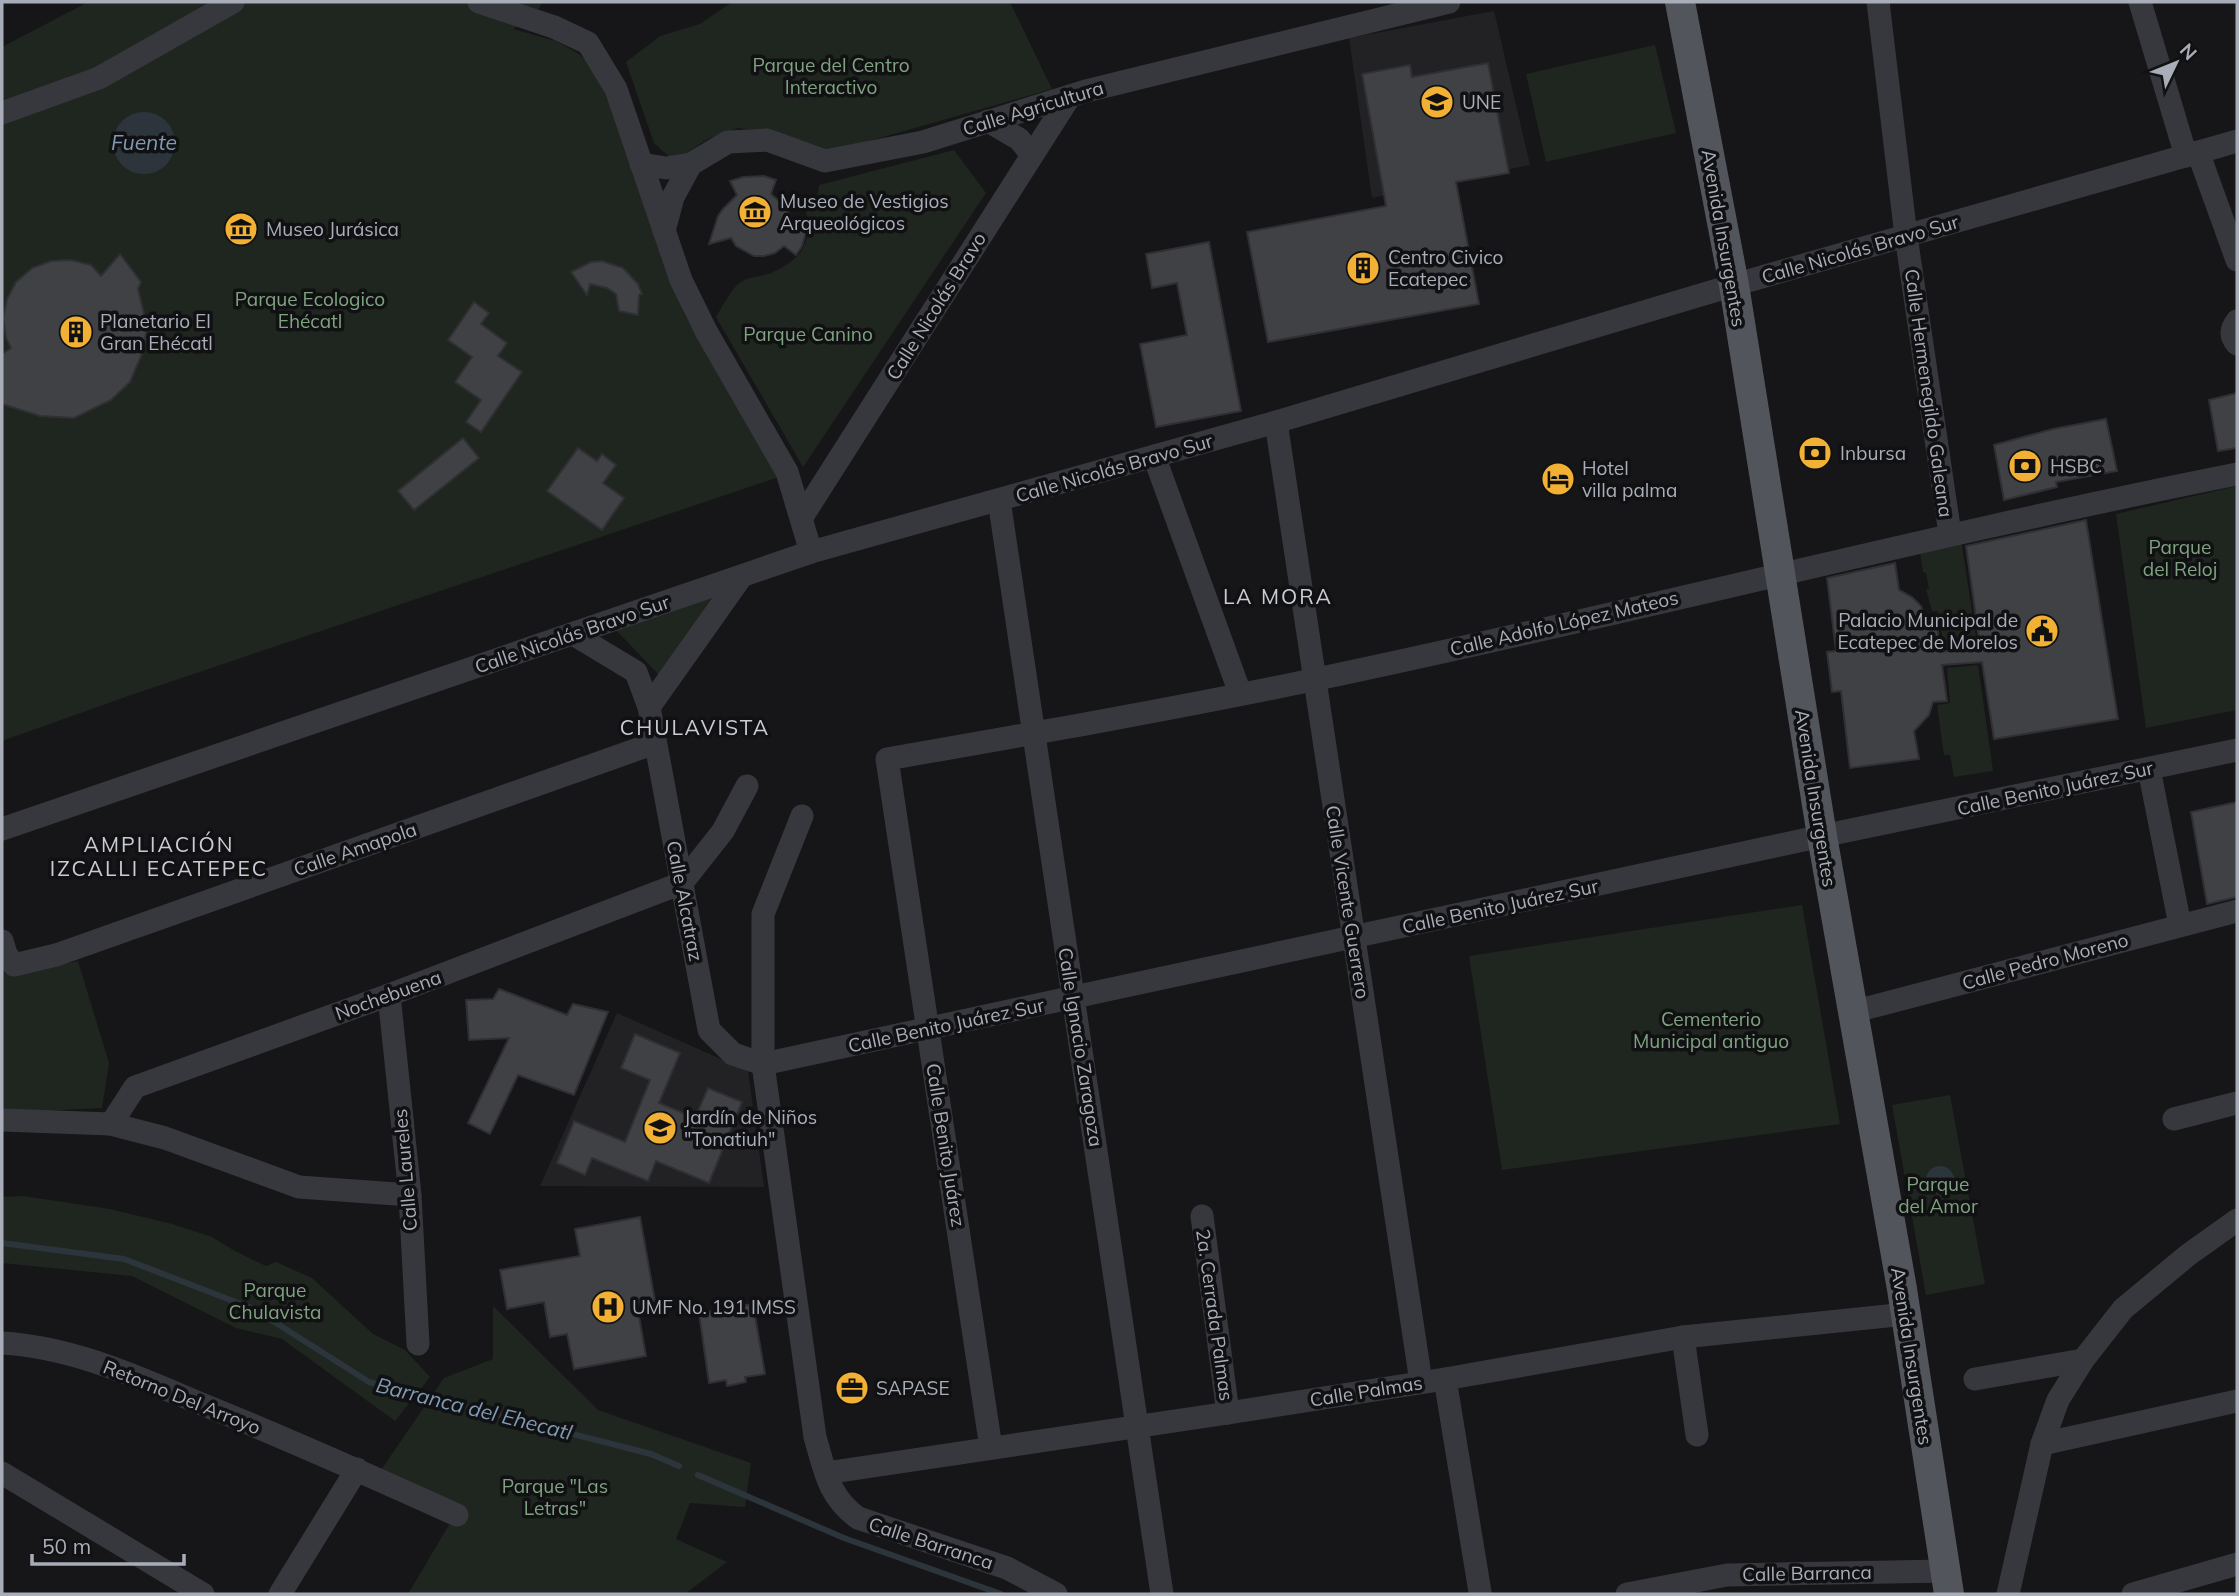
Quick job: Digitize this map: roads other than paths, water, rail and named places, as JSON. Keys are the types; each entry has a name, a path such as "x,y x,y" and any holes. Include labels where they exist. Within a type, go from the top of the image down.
{"main road":[{"name":"Avenida Insurgentes","path":"1680,2 1734,285 1822,836 1906,1314 1948,1583"}],"street":[{"path":"2,113 99,78 233,2"},
{"path":"479,2 554,27 588,43 616,89 681,280 706,331 787,472 811,552"},
{"name":"Calle Agricultura","path":"664,231 673,197 691,164 727,142 767,140 825,161 923,142 1070,96 1449,2"},
{"name":"Calle Hermenegildo Galeana","path":"1878,2 1906,236 1950,534"},
{"path":"2140,2 2192,154 2237,260"},
{"name":"Calle Nicolás Bravo","path":"802,517 1070,96"},
{"path":"989,121 1019,139 1032,155"},
{"name":"Calle Nicolás Bravo Sur","path":"2,829 811,552 1276,422 1734,285 2237,141"},
{"path":"641,164 666,168 691,164"},
{"path":"2237,321 2232,330 2237,344"},
{"name":"Calle Vicente Guerrero","path":"1276,422 1421,1382"},
{"path":"1154,456 1240,693"},
{"name":"Calle Adolfo López Mateos","path":"887,759 1315,679 1780,575 1950,534 2237,474"},
{"name":"Calle Ignacio Zaragoza","path":"999,500 1163,1594"},
{"path":"649,708 741,577"},
{"name":"Calle Alcatraz","path":"573,634 636,671 649,708 709,1030 733,1054 763,1064"},
{"name":"Calle Amapola","path":"2,941 6,954 14,965 56,955 655,743"},
{"name":"Calle Benito Juárez Sur","path":"763,1064 1822,836 2237,750"},
{"name":"Calle Benito Juárez","path":"887,759 991,1448"},
{"path":"2149,769 2180,925"},
{"path":"681,883 723,831 747,786"},
{"name":"Calle Barranca","path":"802,816 762,914 763,1064 815,1437 825,1473 832,1491 843,1507 858,1518 1007,1568 1056,1594"},
{"name":"Nochebuena","path":"111,1124 135,1087 389,995 681,883"},
{"name":"Calle Pedro Moreno","path":"1852,1012 2237,911"},
{"name":"Calle Laureles","path":"389,995 410,1195 418,1344"},
{"path":"2174,1119 2237,1103"},
{"path":"2,1120 111,1124 165,1138 299,1187 410,1195"},
{"name":"2a. Cerrada Palmas","path":"1202,1216 1228,1413"},
{"path":"2008,1594 2042,1444 2059,1400 2083,1360 2123,1309 2188,1255 2237,1220"},
{"name":"Calle Palmas","path":"825,1473 1445,1379 1683,1337 1906,1314"},
{"path":"1683,1337 1698,1435"},
{"name":"Retorno Del Arroyo","path":"2,1343 56,1350 112,1367 356,1469 457,1515"},
{"path":"1975,1379 2083,1360"},
{"path":"1445,1379 1480,1592"},
{"path":"2042,1444 2237,1401"},
{"path":"280,1594 356,1469"},
{"path":"2,1473 202,1594"},
{"path":"2133,1594 2237,1564"},
{"name":"Calle Barranca","path":"1627,1594 1727,1575 1948,1583"}],"water":[{"name":"Fuente","path":"144,112 166,121 175,143 166,165 144,174 122,165 113,143 122,121"},
{"path":"1940,1166 1950,1170 1954,1180 1950,1190 1940,1194 1930,1190 1926,1180 1930,1170"}],"waterway":[{"name":"Barranca del Ehecatl","path":"2,1243 124,1259 254,1309 369,1382 651,1454 679,1466"},
{"name":"Barranca del Ehecatl","path":"698,1475 844,1538 1001,1594"}],"place":[{"name":"UNE","path":"1437,102"},
{"name":"Museo de Vestigios Arqueológicos","path":"755,212"},
{"name":"Museo Jurásica","path":"241,229"},
{"name":"Centro Civico Ecatepec","path":"1363,268"},
{"name":"Planetario El Gran Ehécatl","path":"76,332"},
{"name":"Inbursa","path":"1815,453"},
{"name":"HSBC","path":"2025,466"},
{"name":"Hotel villa palma","path":"1558,479"},
{"name":"Palacio Municipal de Ecatepec de Morelos","path":"2042,631"},
{"name":"Jardín de Niños \"Tonatiuh\"","path":"660,1128"},
{"name":"UMF No. 191 IMSS","path":"608,1307"},
{"name":"SAPASE","path":"852,1388"}],"district":[{"name":"LA MORA","path":"1278,597"},
{"name":"CHULAVISTA","path":"695,728"},
{"name":"AMPLIACIÓN IZCALLI ECATEPEC","path":"159,857"}],"park label":[{"name":"Parque del Centro Interactivo","path":"831,76"},
{"name":"Parque Ecologico Ehécatl","path":"310,310"},
{"name":"Parque Canino","path":"808,334"},
{"name":"Parque del Reloj","path":"2180,558"},
{"name":"Cementerio Municipal antiguo","path":"1711,1030"},
{"name":"Parque del Amor","path":"1938,1195"},
{"name":"Parque Chulavista","path":"275,1301"},
{"name":"Parque \"Las Letras\"","path":"555,1497"}]}
